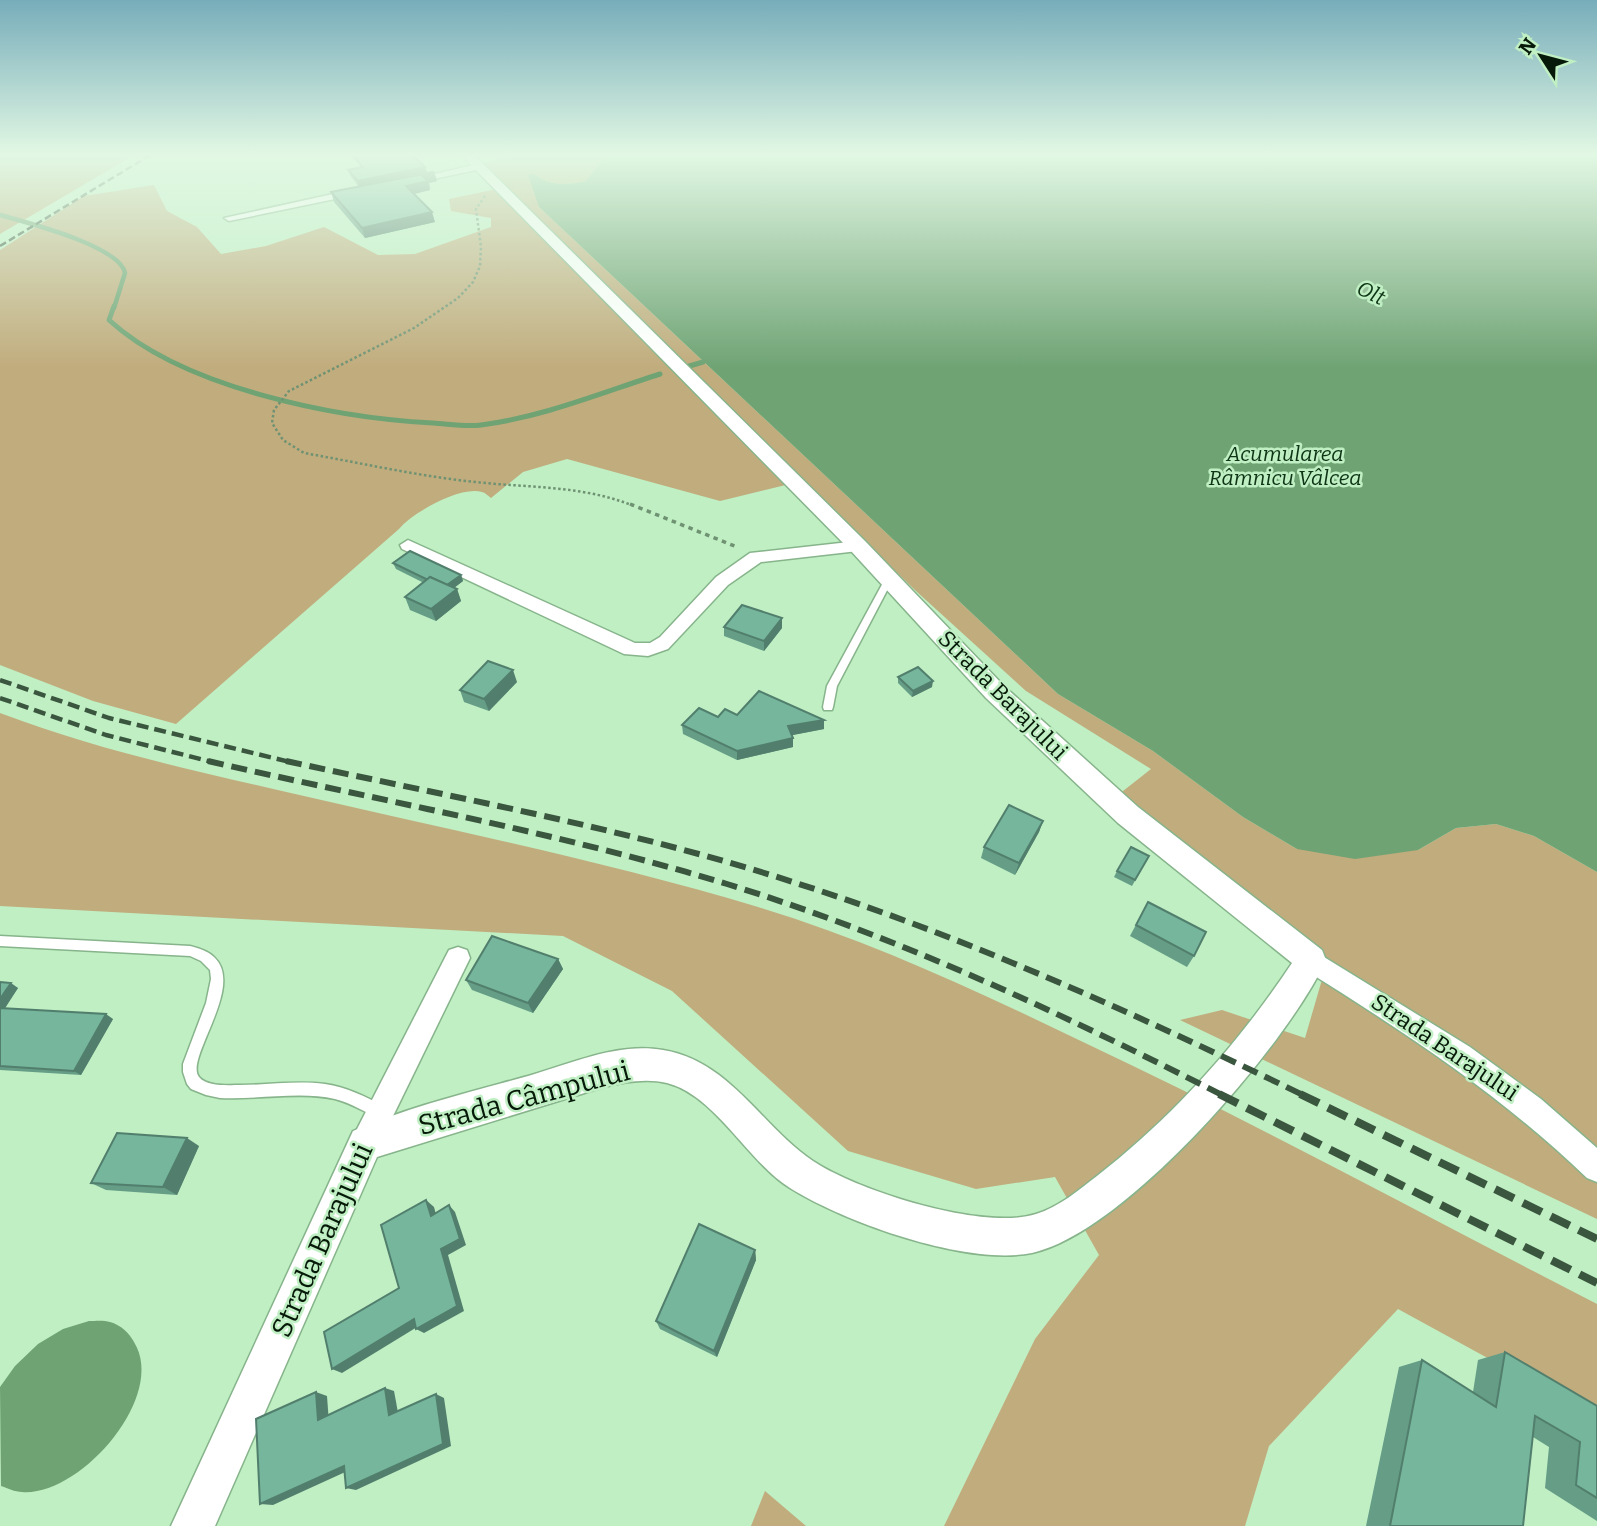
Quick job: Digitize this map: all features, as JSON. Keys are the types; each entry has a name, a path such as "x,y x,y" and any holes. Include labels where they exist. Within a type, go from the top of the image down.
{"street":[{"name":"Strada Barajului","path":"537,225 858,546 995,692 1119,807 1311,960 1450,1046 1516,1093 1562,1132 1597,1168"},
{"path":"408,545 537,607 631,649 645,651 662,646 722,581 743,564 765,554 822,552 858,546"},
{"name":"Strada Barajului","path":"193,1526 372,1127 458,958"},
{"name":"Strada Câmpului","path":"372,1127 580,1077 642,1065 663,1065 682,1070 700,1081 769,1149 802,1174 844,1197 952,1230 1005,1235 1033,1234 1057,1225 1085,1208 1184,1122 1260,1036 1311,960"}],"lane":[{"path":"828,707 832,686 889,579"},
{"path":"0,941 190,951 206,957 216,969 217,985 190,1064 190,1074 195,1084 223,1093 296,1088 322,1090 351,1097 372,1127"}],"path":[{"path":"479,225 482,240 474,281 429,319 289,391 274,410 272,423 283,440 304,453 353,463 474,482 573,489 612,497 730,545 765,554"}],"shaded area":[{"path":"0,225 15,225 0,234"},
{"path":"39,225 194,225 221,254 266,246 324,227 378,255 415,254 491,227 558,225 1058,694 1153,751 1243,817 1297,849 1418,850 1456,828 1496,824 1534,836 1597,872 1597,1219 1180,1020 1222,1010 1305,1038 1328,959 1118,795 1151,769 1026,691 916,591 802,481 720,501 567,459 523,472 491,498 483,492 473,491 450,496 414,515 176,724 93,701 0,665 0,250"},
{"path":"0,713 69,737 175,766 521,845 699,890 842,935 963,986 1213,1105 1597,1304 1597,1418 1398,1309 1269,1446 1245,1526 944,1526 1035,1339 1099,1255 1055,1177 976,1189 848,1151 672,991 563,936 0,906"},
{"path":"765,1491 806,1526 751,1526"}],"water":[{"name":"Acumularea Râmnicu Vâlcea","path":"558,225 1597,225 1597,872 1534,836 1496,824 1456,828 1418,850 1355,859 1297,849 1243,817 1153,751 1058,694"},
{"path":"89,1321 114,1323 134,1342 141,1364 139,1389 129,1415 112,1440 91,1461 68,1478 45,1489 22,1492 1,1486 0,1387 15,1366 38,1344 63,1329"}],"building":[{"path":"410,551 461,575 447,585 430,577 428,580 393,563"},
{"path":"430,577 457,589 431,609 405,597"},
{"path":"742,605 782,618 764,641 724,627"},
{"path":"488,661 513,670 484,699 460,690"},
{"path":"918,667 933,681 913,691 898,677"},
{"path":"759,691 824,720 788,726 793,738 737,751 682,725 699,708 718,717 725,709 737,715"},
{"path":"1009,805 1043,821 1019,863 984,847"},
{"path":"1131,847 1149,856 1135,880 1117,871"},
{"path":"1148,902 1206,932 1194,956 1136,925"},
{"path":"492,936 558,959 528,1003 466,980"},
{"path":"0,982 11,983 0,999"},
{"path":"0,1008 106,1014 74,1071 0,1066"},
{"path":"117,1133 187,1138 163,1187 91,1183"},
{"path":"426,1200 431,1216 449,1205 460,1239 441,1249 457,1306 416,1329 414,1319 332,1369 324,1332 399,1288 381,1225"},
{"path":"699,1224 755,1250 714,1351 656,1321"},
{"path":"1505,1352 1597,1406 1597,1498 1576,1485 1580,1442 1535,1416 1523,1526 1390,1526 1422,1360 1496,1407"},
{"path":"385,1388 389,1415 436,1394 443,1444 346,1488 344,1466 260,1504 256,1419 316,1392 318,1420"}],"waterway":[{"path":"36,225 90,245 119,263 125,273 114,308"},
{"path":"114,306 109,320 140,344 177,364 218,381 307,406 394,420 481,425 572,404 660,374"},
{"path":"686,367 703,362"}],"railway":[{"path":"0,246 34,225"},
{"path":"0,680 109,718 294,763"},
{"path":"0,698 106,735 209,761"},
{"path":"209,761 599,848 791,905 979,979 1102,1035 1222,1095"},
{"path":"209,761 216,763"},
{"path":"286,761 607,830 796,883 926,928 1053,980 1303,1095"},
{"path":"1219,1094 1597,1283"},
{"path":"1300,1094 1597,1239"}],"water label":[{"name":"Olt","path":"1371,293"}]}
